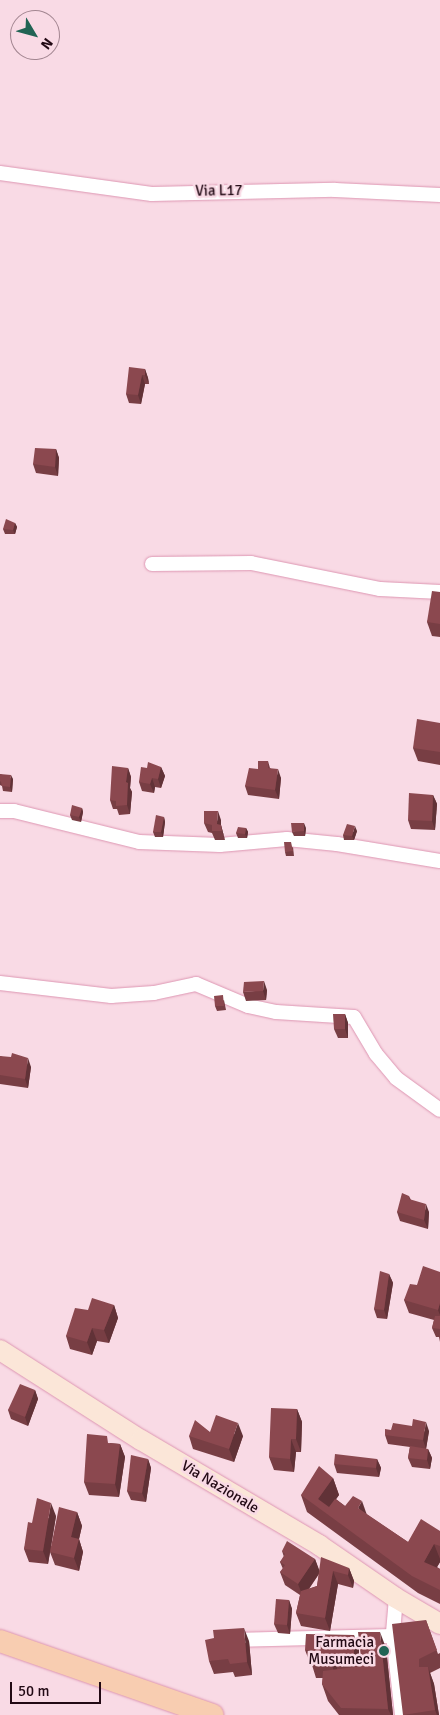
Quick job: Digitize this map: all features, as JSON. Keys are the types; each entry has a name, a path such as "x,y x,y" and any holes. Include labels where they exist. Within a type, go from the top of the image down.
{"main road":[{"name":"Via Nazionale","path":"0,1350 140,1440 288,1528 440,1625"},
{"path":"0,1641 212,1715"}],"street":[{"name":"Via L17","path":"0,172 152,194 335,190 398,191 440,195"},
{"path":"152,564 251,563 380,589 440,592"},
{"path":"0,811 14,811 139,842 220,845 287,839 337,844 440,861"},
{"path":"0,983 111,996 154,993 196,984 248,1006 276,1012 354,1017 376,1054 396,1078 440,1110"},
{"path":"396,1598 393,1636 402,1715"},
{"path":"221,1641 393,1636 440,1625"}],"building":[{"path":"129,367 145,369 145,375 142,375 138,395 126,394"},
{"path":"35,448 56,449 55,467 33,464"},
{"path":"6,519 15,523 13,530 3,529"},
{"path":"432,591 440,592 440,624 427,622"},
{"path":"417,719 440,723 440,752 413,748"},
{"path":"258,761 268,761 268,768 278,769 275,790 245,786 249,768 258,769"},
{"path":"148,762 161,767 158,779 152,778 150,784 139,782 141,767 147,768"},
{"path":"112,766 128,768 126,782 128,783 127,805 116,806 116,801 110,800"},
{"path":"0,774 11,775 10,787 2,786"},
{"path":"409,793 433,795 432,821 408,820"},
{"path":"72,805 82,808 79,817 70,815"},
{"path":"204,811 218,811 217,824 221,825 222,831 212,831 212,825 204,823"},
{"path":"156,815 164,817 161,832 153,832"},
{"path":"291,823 304,823 304,831 292,832"},
{"path":"347,824 355,826 352,836 343,835"},
{"path":"238,827 246,828 245,834 236,833"},
{"path":"284,842 291,842 293,851 285,852"},
{"path":"264,981 263,991 243,992 244,982"},
{"path":"223,995 224,1006 215,1006 214,996"},
{"path":"333,1014 345,1014 345,1029 334,1029"},
{"path":"12,1053 28,1058 25,1079 0,1075 0,1056 11,1057"},
{"path":"402,1193 409,1196 409,1199 426,1204 424,1220 397,1212"},
{"path":"423,1266 440,1272 440,1303 438,1310 404,1300 410,1284 417,1285"},
{"path":"380,1271 389,1274 384,1310 374,1309"},
{"path":"92,1298 114,1305 104,1330 92,1328 87,1342 66,1336 75,1308 88,1310"},
{"path":"435,1316 440,1316 440,1329 432,1328"},
{"path":"20,1384 35,1390 25,1417 8,1410"},
{"path":"271,1408 297,1409 296,1439 291,1439 290,1459 269,1457"},
{"path":"216,1415 238,1423 229,1449 189,1436 195,1420 210,1432"},
{"path":"413,1419 426,1422 423,1440 385,1435 385,1429 391,1430 393,1423 412,1426"},
{"path":"87,1434 107,1436 108,1443 120,1444 115,1484 84,1482"},
{"path":"410,1446 428,1449 427,1460 408,1458"},
{"path":"335,1454 377,1459 376,1468 334,1464"},
{"path":"131,1455 148,1459 142,1493 127,1491"},
{"path":"319,1466 333,1478 318,1499 329,1507 335,1499 345,1506 353,1496 362,1501 358,1508 408,1542 421,1519 440,1531 440,1546 434,1544 424,1562 440,1569 440,1590 412,1576 301,1495"},
{"path":"37,1498 51,1503 43,1551 24,1549 28,1522 32,1523"},
{"path":"59,1507 77,1512 71,1537 79,1539 74,1558 50,1552"},
{"path":"287,1541 315,1559 298,1584 280,1572 285,1565 280,1562 285,1554 282,1551"},
{"path":"321,1557 349,1568 348,1575 333,1571 325,1618 296,1613 301,1591 317,1586"},
{"path":"276,1599 289,1600 287,1625 274,1624"},
{"path":"426,1620 437,1650 419,1659 419,1667 428,1667 435,1710 403,1715 392,1624"},
{"path":"244,1628 247,1662 230,1664 228,1659 209,1661 205,1640 214,1638 213,1630"},
{"path":"358,1632 380,1632 388,1709 341,1708 322,1684 323,1671 362,1666"},
{"path":"306,1634 354,1635 354,1654 332,1655 332,1665 312,1665 312,1650 305,1650"}],"place":[{"name":"Farmacia Musumeci","path":"384,1651"}]}
